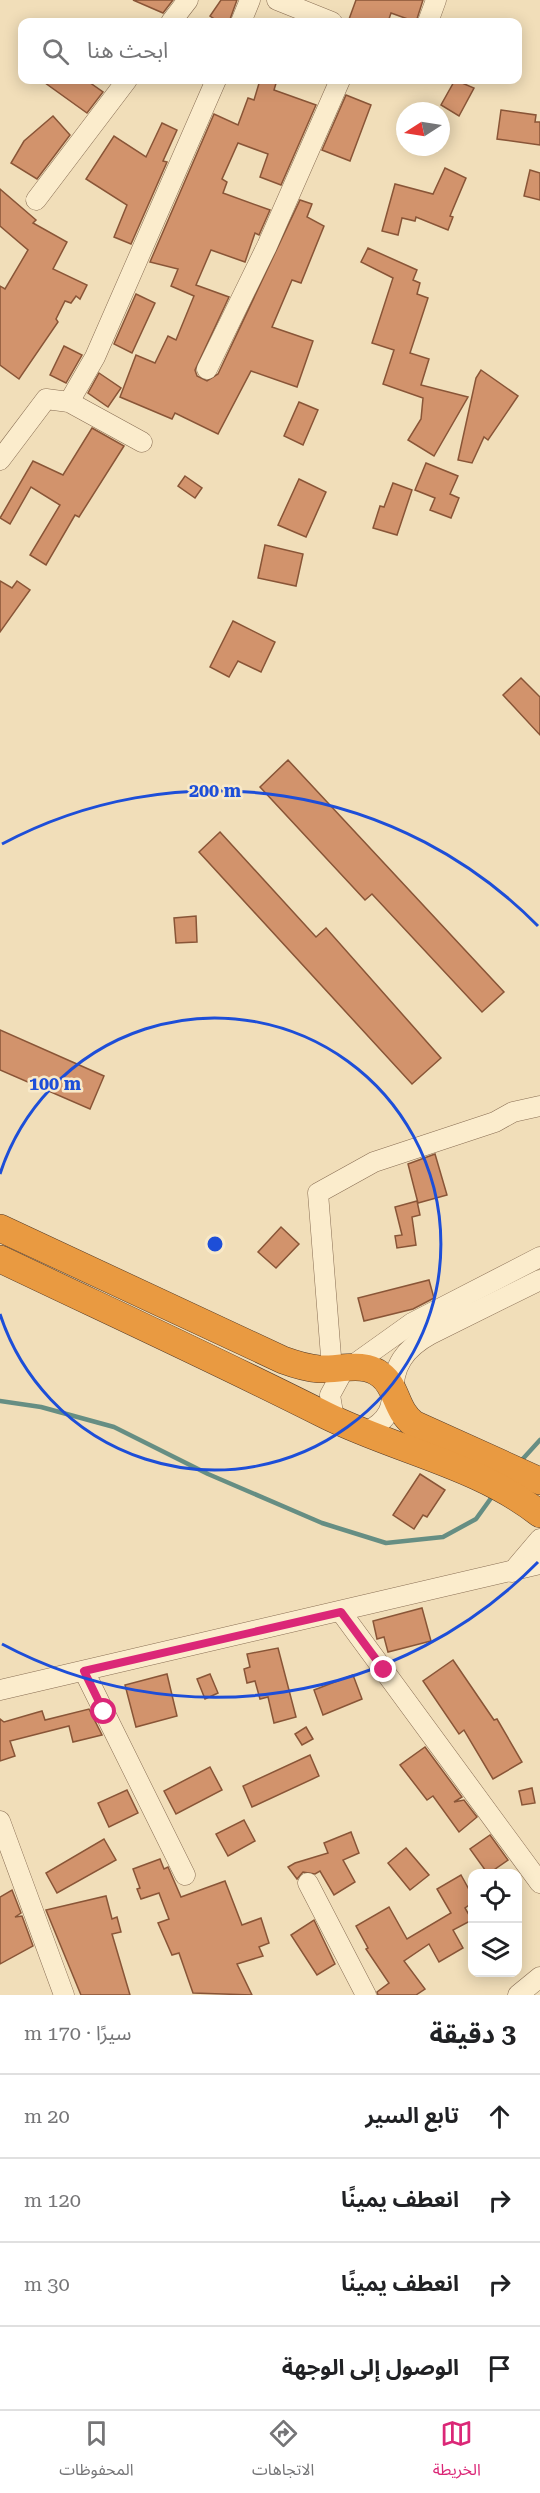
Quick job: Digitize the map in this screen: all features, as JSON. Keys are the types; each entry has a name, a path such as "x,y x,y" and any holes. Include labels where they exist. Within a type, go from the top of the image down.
{"highway":[{"path":"0,1228 283,1360 299,1366 341,1369 364,1366 373,1368 385,1378 405,1417 414,1424 540,1481"},
{"path":"0,1259 334,1419 481,1480 517,1498 540,1514"}],"street":[{"path":"174,18 188,0"},
{"path":"243,18 250,0"},
{"path":"278,0 322,18"},
{"path":"429,18 436,0"},
{"path":"36,200 125,84"},
{"path":"69,402 95,357 214,84"},
{"path":"207,369 267,246 338,84"},
{"path":"0,460 46,399 69,402 142,442"},
{"path":"341,1369 318,1193 374,1162 495,1122 513,1112 540,1106"},
{"path":"334,1419 329,1403 332,1386 341,1369 412,1323 540,1257"},
{"path":"366,1432 382,1421 388,1413 395,1395 398,1367 415,1344 540,1280"},
{"path":"512,1572 540,1539"},
{"path":"0,1690 540,1564"},
{"path":"341,1612 540,1883"},
{"path":"84,1671 185,1875"},
{"path":"0,1821 64,1995"},
{"path":"308,1883 366,1995"},
{"path":"518,1995 540,1977"}],"building":[{"path":"133,0 173,0 163,13"},
{"path":"221,0 237,0 230,18 210,16"},
{"path":"356,0 423,0 417,18 405,18 391,13 389,18 349,18"},
{"path":"47,84 92,84 103,92 87,113"},
{"path":"259,84 276,84 274,90 316,105 281,185 260,177 268,154 238,143 222,179 227,182 223,193 270,210 259,235 255,233 245,262 211,250 196,285 229,297 195,370 197,376 207,381 218,374 300,200 312,204 307,217 324,226 301,283 292,280 272,327 313,341 297,387 251,371 218,434 175,413 172,419 120,397 136,355 155,363 168,336 176,340 194,296 171,286 178,269 150,262 214,114 238,125 248,98 254,100"},
{"path":"453,84 464,84 474,88 459,116 450,110 450,102 443,102"},
{"path":"346,95 371,105 350,161 322,150"},
{"path":"501,110 536,115 535,122 540,122 540,145 497,139"},
{"path":"53,116 70,135 37,179 11,163 24,141"},
{"path":"162,123 177,130 163,161 167,162 131,244 114,237 127,205 86,179 114,136 146,157"},
{"path":"445,168 466,178 450,216 453,217 448,230 416,217 415,221 402,218 398,235 382,231 395,184 433,194"},
{"path":"530,170 540,173 540,200 524,196"},
{"path":"0,189 36,220 33,223 67,242 53,269 87,285 80,299 76,296 71,303 65,301 56,319 58,322 19,379 0,365 0,286 5,289 28,250 0,226"},
{"path":"368,248 417,270 413,280 420,283 417,294 428,298 410,353 429,359 421,385 468,397 434,456 408,440 421,419 423,398 383,384 394,350 372,343 393,278 361,262"},
{"path":"136,294 155,303 132,353 114,344"},
{"path":"64,346 82,355 66,383 50,375"},
{"path":"481,370 518,396 488,440 484,437 472,463 458,460 476,378"},
{"path":"99,373 121,388 108,407 88,393"},
{"path":"299,402 318,410 303,445 284,436"},
{"path":"92,428 124,446 79,517 75,515 46,565 30,555 60,505 31,487 10,524 0,518 33,461 63,475"},
{"path":"426,463 458,476 450,494 459,498 451,518 430,510 435,498 415,490"},
{"path":"185,476 202,488 195,498 178,486"},
{"path":"299,479 326,492 306,537 278,525"},
{"path":"393,483 412,490 397,535 373,528 380,506 384,507"},
{"path":"265,545 303,554 296,586 258,578"},
{"path":"0,581 12,588 17,581 30,590 0,632"},
{"path":"233,621 275,642 261,672 238,661 229,677 210,667"},
{"path":"521,678 540,697 540,735 503,695"},
{"path":"288,760 504,992 482,1012 372,894 365,900 260,787"},
{"path":"220,832 316,937 326,928 441,1058 412,1084 199,852"},
{"path":"196,916 197,942 176,943 174,918"},
{"path":"0,1030 104,1076 90,1109 0,1070"},
{"path":"435,1154 447,1195 418,1203 408,1164"},
{"path":"417,1201 420,1215 412,1217 416,1245 397,1248 395,1236 402,1235 395,1207"},
{"path":"281,1227 299,1244 276,1268 258,1252"},
{"path":"429,1280 434,1298 413,1309 364,1321 358,1298"},
{"path":"420,1474 445,1490 427,1517 423,1515 414,1529 393,1515"},
{"path":"422,1608 431,1641 388,1652 384,1637 377,1639 373,1621"},
{"path":"278,1648 296,1717 274,1723 268,1697 260,1699 255,1681 247,1683 244,1669 250,1667 247,1654"},
{"path":"453,1660 494,1720 497,1719 522,1762 493,1779 464,1730 459,1734 423,1681"},
{"path":"167,1674 177,1716 136,1727 125,1685"},
{"path":"210,1674 218,1693 205,1699 197,1679"},
{"path":"353,1675 362,1699 323,1715 314,1690"},
{"path":"89,1709 102,1735 73,1742 69,1726 10,1741 15,1756 0,1761 0,1719 4,1722 42,1711 45,1720"},
{"path":"306,1727 313,1739 302,1745 295,1734"},
{"path":"425,1747 462,1797 454,1802 464,1800 477,1817 459,1832 433,1796 427,1800 400,1765"},
{"path":"310,1755 319,1776 252,1807 243,1786"},
{"path":"210,1767 222,1790 176,1814 164,1791"},
{"path":"532,1788 535,1803 522,1805 519,1791"},
{"path":"127,1790 138,1813 109,1827 98,1803"},
{"path":"244,1820 255,1841 228,1856 216,1834"},
{"path":"351,1832 359,1853 343,1860 355,1882 334,1895 320,1871 315,1874 303,1872 297,1879 288,1867 328,1853 324,1843"},
{"path":"490,1835 508,1860 495,1869 484,1869 470,1849"},
{"path":"104,1839 116,1860 57,1893 46,1873"},
{"path":"406,1848 429,1875 410,1890 388,1863"},
{"path":"160,1859 164,1869 168,1867 181,1897 225,1881 242,1925 261,1918 269,1943 259,1947 263,1956 237,1964 252,1995 193,1993 179,1953 172,1955 158,1923 169,1919 159,1893 141,1899 137,1889 140,1888 133,1869"},
{"path":"461,1875 468,1888 468,1906 465,1908 468,1913 468,1922 453,1930 463,1948 439,1962 429,1944 404,1961 425,1989 416,1995 378,1995 377,1992 389,1983 366,1949 368,1948 356,1926 389,1907 407,1939 451,1913 437,1889"},
{"path":"12,1890 21,1913 15,1917 22,1916 33,1946 0,1964 0,1897"},
{"path":"106,1896 112,1919 117,1917 121,1932 112,1934 130,1995 81,1995 46,1910"},
{"path":"314,1920 335,1964 317,1975 291,1935"}],"waterway":[{"path":"0,1401 41,1407 114,1427 208,1474 322,1523 386,1543 443,1537 476,1519 494,1494"},
{"path":"520,1462 540,1440"}],"route":[{"path":"104,1712 84,1671 341,1612 384,1670"}]}
